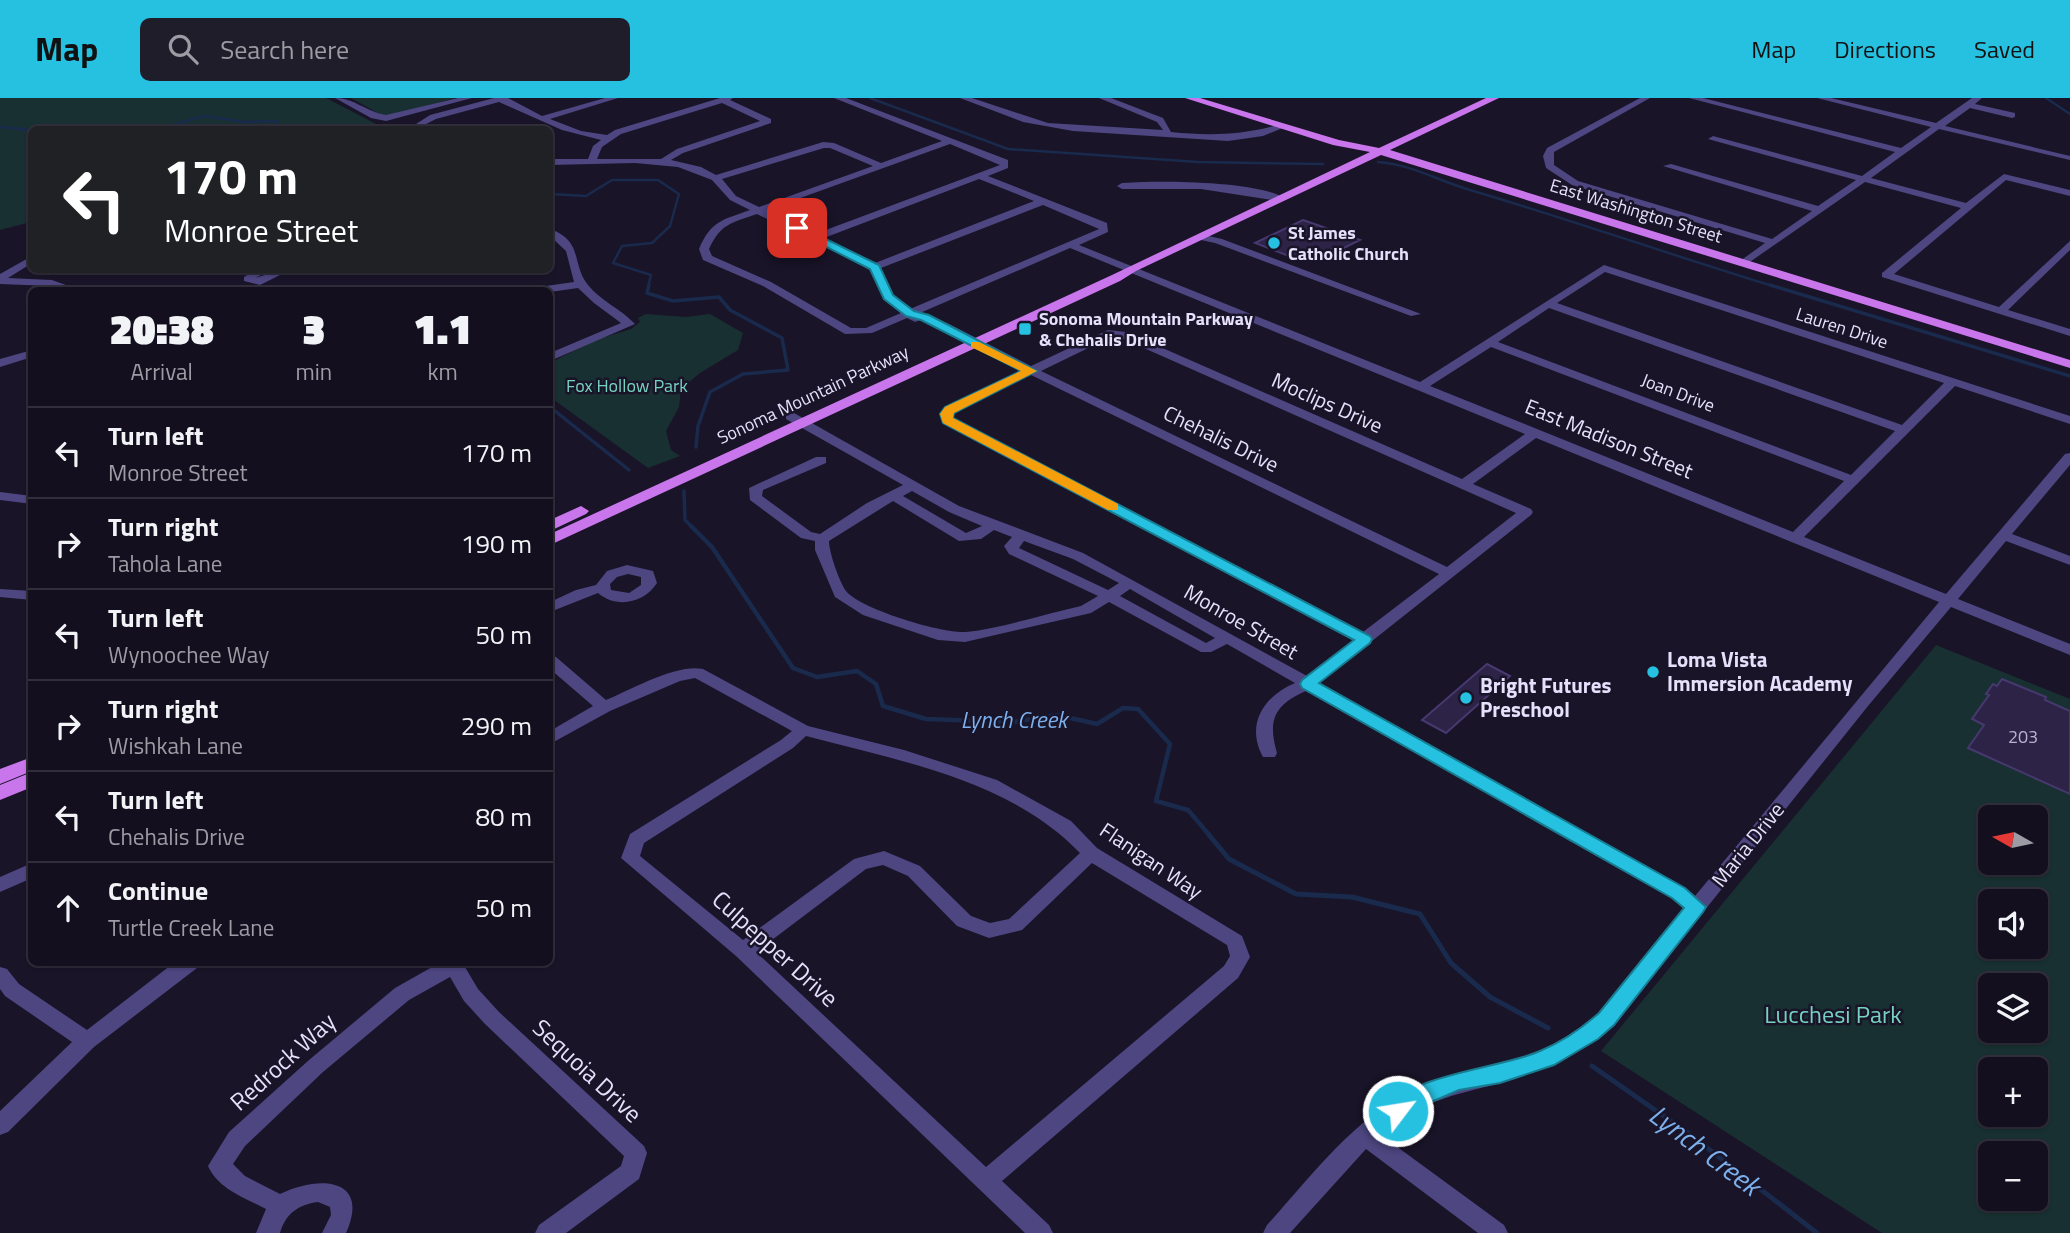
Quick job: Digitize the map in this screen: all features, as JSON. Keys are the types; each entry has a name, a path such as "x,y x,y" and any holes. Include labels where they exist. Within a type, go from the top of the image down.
{"main road":[{"name":"East Washington Street","path":"1190,98 1281,127 1382,152 2070,364"},
{"name":"Sonoma Mountain Parkway","path":"553,539 1104,273 1132,268 1494,98"},
{"name":"Sonoma Mountain Parkway","path":"553,525 796,420"},
{"path":"0,777 28,765"},
{"path":"0,793 28,781"}],"street":[{"path":"339,98 374,116 386,118 468,98"},
{"path":"542,119 614,98"},
{"path":"817,237 1005,166 1004,162 838,98"},
{"path":"964,98 1045,125 1242,139 1281,127"},
{"path":"1103,98 1160,120 1167,125 1168,130 1164,134"},
{"path":"1646,98 1550,150 1547,155 1548,165 1554,172 1575,183 1772,242"},
{"path":"1693,98 1901,151"},
{"path":"1821,98 2067,158"},
{"path":"423,126 420,124 433,117 502,99 580,134 607,138"},
{"path":"592,161 598,146 607,138 631,127 726,99 768,121 680,150 662,162"},
{"path":"1744,263 1974,101 2012,115"},
{"path":"1713,139 1968,207"},
{"path":"948,142 724,222 712,231 704,249 707,258 767,284 849,332 868,331 1105,228 980,176"},
{"path":"716,178 823,145 831,145 881,166"},
{"path":"553,162 662,162 690,168 716,178 733,198 875,267 1043,201"},
{"path":"1668,166 1821,210"},
{"path":"2070,193 2004,177 1886,275 2070,332"},
{"path":"1122,186 1229,187 1279,198"},
{"path":"553,234 565,240 572,252 580,284 629,324 553,356"},
{"path":"1200,237 1219,241 1415,314"},
{"name":"East Madison Street","path":"1071,244 2070,650"},
{"path":"2001,311 2070,244"},
{"path":"0,280 11,270 28,261"},
{"name":"Chehalis Drive","path":"875,267 888,296 917,321 1031,371 1449,573"},
{"name":"Lauren Drive","path":"1548,304 1604,268 2070,420"},
{"path":"0,280 52,283 62,287"},
{"path":"553,288 580,284"},
{"path":"1422,386 1548,304 1904,429"},
{"name":"Moclips Drive","path":"1031,371 1112,332 1122,334 1526,512 1449,573"},
{"name":"Joan Drive","path":"1489,342 1853,480"},
{"path":"0,363 28,354"},
{"path":"1031,371 950,410 946,414 948,420 1364,639"},
{"path":"1795,538 1951,383"},
{"name":"Monroe Street","path":"796,420 954,509 992,526 1077,556 1130,583 1679,893 1696,907"},
{"path":"1464,484 1536,432"},
{"name":"Maria Drive","path":"1275,1233 1365,1136 1414,1099 1457,1082 1546,1059 1591,1033 1606,1019 1862,702 2070,457"},
{"path":"821,460 755,488 754,492 755,497 806,535 822,539 914,485"},
{"path":"893,495 964,538 976,536 992,526"},
{"path":"0,496 28,499"},
{"path":"1022,536 1011,546 1014,551 1109,596 1206,649 1227,638"},
{"path":"2002,536 2070,561"},
{"path":"822,539 822,550 840,594 868,612 938,635 965,637 1086,610 1130,583"},
{"path":"1269,753 1263,738 1262,724 1268,711 1293,690 1308,684 1449,573"},
{"path":"553,607 581,593 602,588"},
{"path":"0,593 28,595"},
{"path":"553,664 604,707 553,736"},
{"name":"Flanigan Way","path":"604,707 677,677 697,673 803,730 904,756 991,784 1065,826 1091,853 1235,941 1240,957 1231,971 987,1180"},
{"name":"Culpepper Drive","path":"803,730 787,744 636,839 630,858 743,951 1041,1233"},
{"path":"743,951 860,864 884,859 914,871 964,921 989,931 1015,925 1091,853"},
{"path":"0,886 28,872"},
{"path":"0,1125 86,1041 185,966"},
{"name":"Redrock Way","path":"282,1206 237,1184 219,1166 237,1139 316,1066 402,995 450,966"},
{"name":"Sequoia Drive","path":"454,966 471,995 492,1018 636,1153 631,1172 547,1233"},
{"path":"0,975 12,990 86,1041"},
{"path":"1365,1136 1496,1233"},
{"path":"268,1233 274,1215 282,1206 306,1192 329,1191 342,1204 343,1214 334,1233"}],"green space":[{"path":"0,98 326,98 380,126 28,126 28,223 0,230"},
{"path":"351,98 455,98 385,117"},
{"name":"Fox Hollow Park","path":"646,314 686,317 710,314 743,333 738,350 700,373 681,389 679,407 666,431 671,450 680,456 648,468 553,399 553,361 595,340 631,329 640,322 638,318"},
{"name":"Lucchesi Park","path":"1936,645 2070,699 2070,1233 1882,1233 1601,1051"}],"building":[{"name":"St James Catholic Church","path":"1303,220 1360,240 1340,250 1334,248 1302,261 1255,243"},
{"name":"Bright Futures Preschool","path":"1487,664 1510,676 1446,733 1422,720"},
{"path":"2002,679 2046,697 2045,700 2070,711 2070,794 1968,748 1984,725 1972,719 1989,695 1986,694 1993,684 1997,686"}],"waterway":[{"path":"870,98 1008,149 1198,162 1323,164"},
{"path":"2046,98 2070,114"},
{"name":"Lynch Creek","path":"169,126 204,116 246,122 277,121 278,126"},
{"name":"Lynch Creek","path":"0,127 28,130"},
{"path":"1378,162 1413,169 1458,186 1776,287"},
{"name":"Lynch Creek","path":"553,194 586,196 612,180 658,180 679,194 670,226 652,243 622,246 613,263 651,275 648,287"},
{"name":"Lynch Creek","path":"649,285 647,293 673,301 719,297 730,310 782,338 788,370 743,374 710,392 698,426 696,447"},
{"path":"1770,285 2070,376"},
{"path":"555,411 629,470"},
{"name":"Lynch Creek","path":"684,491 685,520 712,547 793,668 817,677 857,671 876,684 883,706 926,719 1013,722 1057,715 1097,724 1123,708 1138,709 1170,744 1156,801 1188,810 1211,837"},
{"name":"Lynch Creek","path":"1209,835 1229,859 1296,894 1352,897 1420,914 1451,963 1490,997 1548,1028"},
{"name":"Lynch Creek","path":"1592,1066 1688,1133 1817,1233"}],"slow traffic":[{"path":"975,344 1031,371 950,410 946,414 948,420 1113,507"}],"place":[{"name":"St James Catholic Church","path":"1274,243"},
{"name":"Sonoma Mountain Parkway & Chehalis Drive","path":"1025,329"},
{"name":"Loma Vista Immersion Academy","path":"1653,672"},
{"name":"Bright Futures Preschool","path":"1466,698"}],"route":[{"path":"797,228 875,267 888,296 910,313 964,336 1031,371 950,410 946,414 948,420 1364,639 1308,684 1679,893 1696,907 1606,1019 1591,1033 1546,1059 1457,1082 1414,1099 1398,1111"}]}
